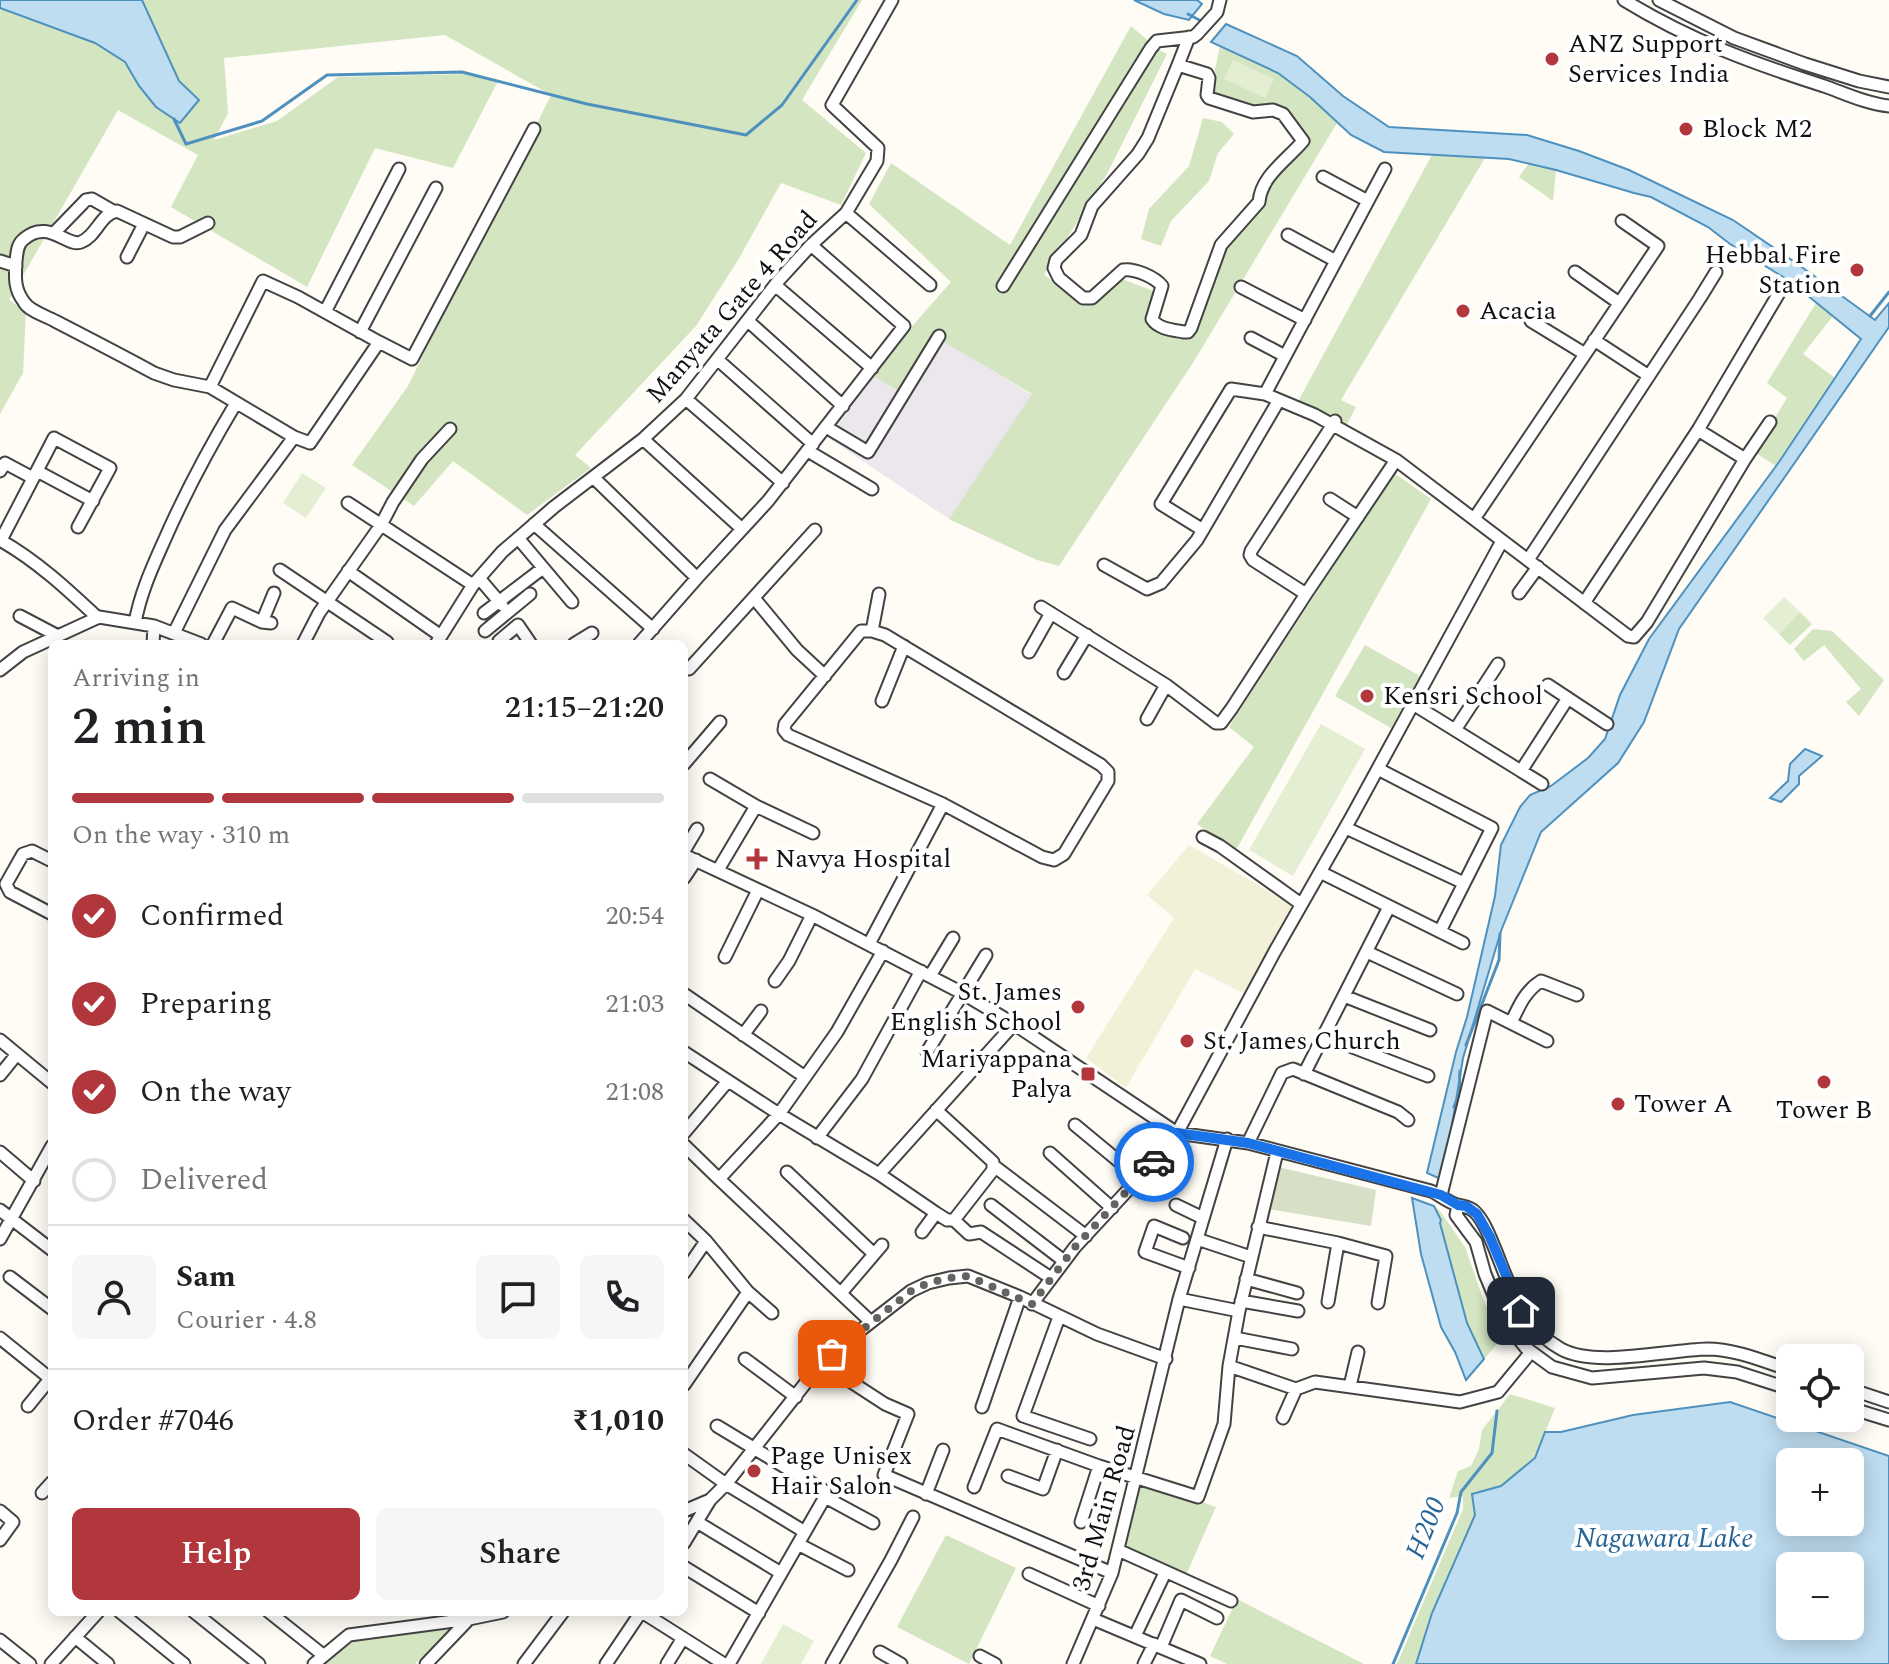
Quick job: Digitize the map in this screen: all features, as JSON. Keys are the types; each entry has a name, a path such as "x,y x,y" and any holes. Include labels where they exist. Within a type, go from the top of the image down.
{"street":[{"name":"Manyata Gate 4 Road","path":"439,640 476,581 502,552 643,439 686,399 775,285 811,245 846,213 877,161 878,148 832,105 892,0"},
{"path":"1624,0 1718,50 1889,106"},
{"path":"1659,0 1734,38 1805,64 1889,87"},
{"path":"1178,65 1207,74 1209,98 1253,112 1273,110 1283,114 1303,141 1267,179 1259,202 1221,245 1188,332 1161,327 1152,319 1162,286 1158,281 1129,269 1123,270 1087,299 1059,278 1054,268 1056,260 1081,235 1092,206 1138,154 1148,138 1178,65 1193,36 1218,6"},
{"path":"1003,286 1151,48 1157,41 1193,36"},
{"path":"210,387 263,281 412,359 534,129"},
{"path":"325,312 399,169"},
{"path":"1265,394 1385,169"},
{"path":"1323,177 1368,201"},
{"path":"360,332 436,188"},
{"path":"54,233 86,200 92,199 173,237 180,237 208,223"},
{"path":"113,211 80,243 75,244 54,233 39,232 22,240 17,251 14,283 25,305 154,373 210,387 310,448 379,342"},
{"path":"846,213 930,285"},
{"path":"1474,519 1658,246 1622,221"},
{"path":"127,257 144,224"},
{"path":"1288,235 1336,261"},
{"path":"643,640 783,483 904,326 811,245"},
{"path":"0,261 16,266"},
{"path":"1575,272 1619,303"},
{"path":"1519,593 1533,563 1716,272"},
{"path":"775,285 872,368"},
{"path":"1241,287 1305,320"},
{"path":"1584,603 1698,430 1779,293"},
{"path":"748,321 843,406"},
{"path":"1531,321 1585,354"},
{"path":"826,427 868,452 939,336"},
{"path":"1251,338 1285,356"},
{"path":"1594,340 1649,376"},
{"path":"718,360 810,448 872,489"},
{"path":"1203,530 1161,504 1231,389 1265,394 1334,421 1396,460 1628,636 1634,637 1647,622 1770,422"},
{"path":"686,399 783,483"},
{"path":"1104,565 1147,589 1161,583 1203,530 1279,400"},
{"path":"135,623 138,604 176,514 205,455 236,403"},
{"path":"1306,594 1250,555 1334,421"},
{"path":"305,640 327,601 381,525 422,459 450,429"},
{"path":"1698,430 1745,459"},
{"path":"174,633 225,530 294,437"},
{"path":"78,527 110,468 54,438 0,540 20,551 63,585 98,618"},
{"path":"643,439 742,529"},
{"path":"1029,652 1046,610 1166,685 1216,723 1221,723 1396,460"},
{"path":"0,471 5,463 93,501"},
{"path":"594,478 697,578"},
{"path":"1330,499 1358,517"},
{"path":"348,503 476,581 508,612"},
{"path":"534,524 653,629"},
{"path":"689,669 815,530"},
{"path":"518,538 572,602"},
{"path":"1032,1304 1064,1261 1177,1133 1502,541"},
{"path":"484,613 543,568"},
{"path":"280,570 384,640"},
{"path":"348,571 439,640"},
{"path":"215,640 232,608 266,622 274,593"},
{"path":"485,631 530,594"},
{"path":"872,631 879,594"},
{"path":"754,598 797,650 825,676"},
{"path":"20,616 58,636"},
{"path":"49,640 98,618 154,626 191,640"},
{"path":"500,640 518,625 528,640"},
{"path":"153,640 154,626"},
{"path":"861,631 885,635 904,646 1108,772 1108,781 1064,854 1054,860 1042,857 943,804 788,735 784,730 785,724 861,631"},
{"path":"581,640 592,633"},
{"path":"1064,673 1087,635"},
{"path":"2,667 23,652 48,641"},
{"path":"882,701 904,646"},
{"path":"1455,730 1498,664"},
{"path":"1147,719 1166,685"},
{"path":"1548,685 1607,724"},
{"path":"1521,771 1568,698"},
{"path":"1413,704 1542,784"},
{"path":"688,752 720,722"},
{"path":"1378,769 1492,828 1440,931"},
{"path":"710,779 756,806 813,833"},
{"path":"869,944 943,804"},
{"path":"718,870 756,806"},
{"path":"1346,828 1464,883"},
{"path":"688,846 697,829"},
{"path":"1203,837 1301,904"},
{"path":"48,859 32,851 23,854 6,884 10,892 48,912"},
{"path":"688,855 962,993 1177,1133 1248,1143 1409,1185 1466,1206 1477,1214 1490,1237 1521,1311 1538,1333 1562,1350 1604,1358 1709,1349 1742,1354 1776,1365"},
{"path":"688,872 696,860"},
{"path":"1320,872 1463,943"},
{"path":"725,957 758,890"},
{"path":"1304,1074 1389,907"},
{"path":"775,981 789,961 812,915"},
{"path":"817,1138 862,1079 926,974 953,938"},
{"path":"719,1179 779,1114 837,1032 883,951"},
{"path":"1367,952 1457,994"},
{"path":"927,1052 986,955"},
{"path":"1511,1023 1523,999 1541,981 1577,995"},
{"path":"1344,996 1430,1030"},
{"path":"688,997 805,1077"},
{"path":"743,1035 761,1011"},
{"path":"1436,1193 1487,1011 1547,1041"},
{"path":"879,1174 1014,1024"},
{"path":"1324,1036 1428,1076"},
{"path":"0,1040 48,1080"},
{"path":"0,1075 17,1054"},
{"path":"688,1055 947,1220 954,1220 969,1234 981,1232 1051,1278"},
{"path":"1248,1143 1282,1073 1293,1069 1398,1112 1408,1120"},
{"path":"688,1128 728,1081"},
{"path":"936,1110 994,1166 1086,1236"},
{"path":"1075,1125 1139,1178"},
{"name":"3rd Main Road","path":"1073,1664 1112,1573 1179,1299 1227,1139"},
{"path":"688,1149 871,1322"},
{"path":"0,1152 34,1181"},
{"path":"974,1487 997,1429 1198,1497 1224,1424 1229,1366 1240,1306 1277,1152"},
{"path":"1050,1153 1112,1208"},
{"path":"0,1239 48,1154"},
{"path":"954,1220 994,1166"},
{"path":"787,1172 878,1249 841,1293"},
{"path":"991,1205 1064,1261"},
{"path":"1176,1205 1203,1218"},
{"path":"1458,1205 1456,1215 1476,1242 1485,1274 1505,1322 1531,1352 1552,1367 1592,1378 1704,1368 1737,1372 1776,1385"},
{"path":"0,1210 48,1247"},
{"path":"922,1232 936,1213"},
{"path":"688,1224 748,1292 772,1313"},
{"path":"1183,1238 1154,1226 1145,1252 1189,1268"},
{"path":"1258,1227 1386,1256 1378,1303"},
{"path":"1197,1239 1251,1257"},
{"path":"688,1267 706,1241"},
{"path":"1328,1302 1338,1243"},
{"path":"688,1537 710,1500 755,1450 828,1349 871,1322 911,1291 928,1283 968,1276 1097,1334 1166,1359"},
{"path":"10,1277 48,1306"},
{"path":"1246,1279 1297,1293"},
{"path":"688,1379 748,1292"},
{"path":"982,1407 1020,1297"},
{"path":"1179,1299 1298,1311"},
{"path":"1059,1317 1023,1416 1090,1439"},
{"path":"0,1338 48,1378"},
{"path":"1235,1338 1292,1349"},
{"path":"1350,1386 1358,1352"},
{"path":"1229,1366 1296,1389 1315,1382 1460,1402 1498,1392 1531,1352"},
{"path":"745,1359 796,1397"},
{"path":"817,1362 885,1404 908,1414 884,1475 1112,1573"},
{"path":"28,1406 48,1383"},
{"path":"1283,1418 1296,1389"},
{"path":"1864,1394 1889,1402"},
{"path":"1864,1412 1889,1420"},
{"path":"647,1616 727,1664 828,1493 717,1426"},
{"path":"926,1494 943,1450"},
{"path":"1008,1476 1043,1489 1057,1450"},
{"path":"688,1457 805,1532"},
{"path":"1081,1522 1099,1466"},
{"path":"42,1493 48,1486"},
{"path":"825,1497 873,1523"},
{"path":"688,1509 710,1500"},
{"path":"0,1511 13,1522 0,1540"},
{"path":"832,1664 913,1517"},
{"path":"697,1522 781,1573"},
{"path":"798,1544 848,1570"},
{"path":"1118,1550 1231,1601"},
{"path":"688,1569 759,1613"},
{"path":"1029,1574 1099,1606"},
{"path":"1135,1636 1163,1577"},
{"path":"1144,1664 1181,1600 1217,1618"},
{"path":"51,1664 94,1616"},
{"path":"125,1616 184,1664"},
{"path":"199,1616 259,1664"},
{"path":"274,1616 323,1655"},
{"path":"437,1616 445,1622"},
{"path":"314,1664 349,1635 476,1616"},
{"path":"426,1664 476,1616"},
{"path":"524,1664 560,1616"},
{"path":"606,1664 638,1616"},
{"path":"1093,1619 1193,1663"},
{"path":"75,1637 108,1664"},
{"path":"667,1664 683,1638"},
{"path":"0,1640 30,1664"},
{"path":"880,1652 901,1664"},
{"path":"980,1656 995,1664"}],"shaded area":[{"path":"932,334 1032,395 949,519 824,435 870,374 897,389"},
{"path":"1189,845 1292,905 1245,994 1195,969 1126,1088 1086,1058 1174,918 1147,895"}],"green space":[{"path":"142,0 862,0 802,100 866,153 841,205 781,183 696,326 575,455 591,468 527,515 453,461 414,506 352,465 408,386 551,95 445,35 224,58 228,113 214,140 277,121 338,77 464,74 498,81 453,168 375,148 307,287 171,207 198,155 118,110 9,300 26,311 23,373 0,414 0,8 95,43 125,62 139,86 199,100 179,81"},
{"path":"1131,26 1167,54 1107,174 1044,275 1088,304 1122,279 1156,292 1147,325 1192,338 1224,247 1262,208 1270,181 1311,140 1278,105 1255,107 1210,92 1220,46 1278,73 1337,123 1196,358 1059,566 1037,560 949,519 1032,394 932,335 897,390 870,374 951,282 869,204 891,163 1010,245"},
{"path":"1233,60 1274,79 1265,98 1224,79"},
{"path":"1203,118 1222,122 1234,134 1218,153 1209,181 1171,221 1161,246 1141,239 1149,209 1189,166"},
{"path":"1432,155 1485,158 1341,400 1356,407 1345,428 1296,405"},
{"path":"1529,163 1556,170 1553,201 1519,177"},
{"path":"1816,303 1833,316 1803,354 1835,378 1776,466 1754,452 1787,398 1767,383"},
{"path":"302,473 326,488 306,518 283,503"},
{"path":"1394,473 1431,499 1236,850 1197,824 1254,747 1229,727"},
{"path":"1784,597 1800,612 1779,634 1763,618"},
{"path":"1800,612 1812,624 1790,645 1779,634"},
{"path":"1813,629 1832,631 1884,680 1859,716 1846,702 1861,689 1824,645 1804,661 1794,649"},
{"path":"1365,645 1420,676 1391,728 1335,696"},
{"path":"1321,724 1365,749 1293,876 1249,850"},
{"path":"1278,1167 1376,1190 1371,1226 1269,1209"},
{"path":"1434,1206 1465,1247 1485,1304 1503,1338 1484,1359 1467,1323 1441,1220"},
{"path":"1510,1394 1555,1408 1535,1458 1501,1486 1475,1515 1432,1613 1416,1664 1397,1664 1463,1509 1463,1496 1449,1498 1458,1471 1471,1466 1479,1449 1482,1430"},
{"path":"1140,1480 1216,1507 1186,1575 1121,1549"},
{"path":"946,1535 1016,1568 969,1664 897,1627"},
{"path":"1237,1599 1364,1664 1227,1664 1210,1656"},
{"path":"783,1624 814,1641 801,1664 761,1664"},
{"path":"450,1629 415,1664 320,1664 352,1640"}],"water":[{"path":"0,0 142,0 179,81 199,100 180,123 156,107 125,62 95,43 0,8"},
{"path":"1134,0 1197,0 1202,4 1189,20 1164,14"},
{"path":"1226,24 1297,56 1343,96 1389,127 1527,135 1579,151 1629,170 1733,220 1875,320 1889,303 1889,327 1679,629 1644,722 1618,763 1541,832 1501,931 1463,1058 1443,1180 1427,1173 1495,896 1501,845 1520,807 1530,795 1551,786 1588,758 1605,739 1620,695 1649,639 1779,462 1861,339 1791,282 1708,227 1651,197 1509,159 1384,152 1351,135 1310,97 1278,73 1211,42"},
{"path":"1805,749 1822,756 1799,776 1799,784 1781,802 1770,798 1788,781 1790,764"},
{"path":"1412,1198 1434,1206 1441,1220 1467,1323 1484,1359 1466,1380 1441,1327 1421,1254"},
{"name":"Nagawara Lake","path":"1730,1402 1776,1418 1776,1432 1818,1432 1889,1456 1889,1664 1416,1664 1432,1613 1475,1515 1472,1494 1501,1486 1535,1458 1545,1432 1561,1432 1633,1415"}],"waterway":[{"path":"174,119 186,144 262,121 327,75 462,72 587,104 746,135 782,105 857,0"},
{"path":"1188,14 1203,22"},
{"path":"1870,316 1889,292"},
{"path":"1466,1045 1499,960 1500,934"},
{"path":"1454,1107 1459,1094 1460,1071"},
{"name":"H200","path":"1393,1664 1457,1513 1461,1492 1492,1453 1497,1411"}],"way so far":[{"path":"832,1354 911,1291 928,1283 968,1276 1032,1304 1075,1247 1154,1162"}],"place":[{"name":"ANZ Support Services India","path":"1552,59"},
{"name":"Block M2","path":"1686,129"},
{"name":"Hebbal Fire Station","path":"1857,270"},
{"name":"Acacia","path":"1463,311"},
{"name":"Kensri School","path":"1367,696"},
{"name":"Navya Hospital","path":"757,859"},
{"name":"St. James English School","path":"1078,1007"},
{"name":"St. James Church","path":"1187,1041"},
{"name":"Mariyappana Palya","path":"1088,1074"},
{"name":"Tower B","path":"1824,1082"},
{"name":"Tower A","path":"1618,1104"},
{"name":"Page Unisex Hair Salon","path":"754,1471"}],"route":[{"path":"1154,1162 1177,1133 1248,1143 1441,1195 1477,1214 1521,1311"}]}
